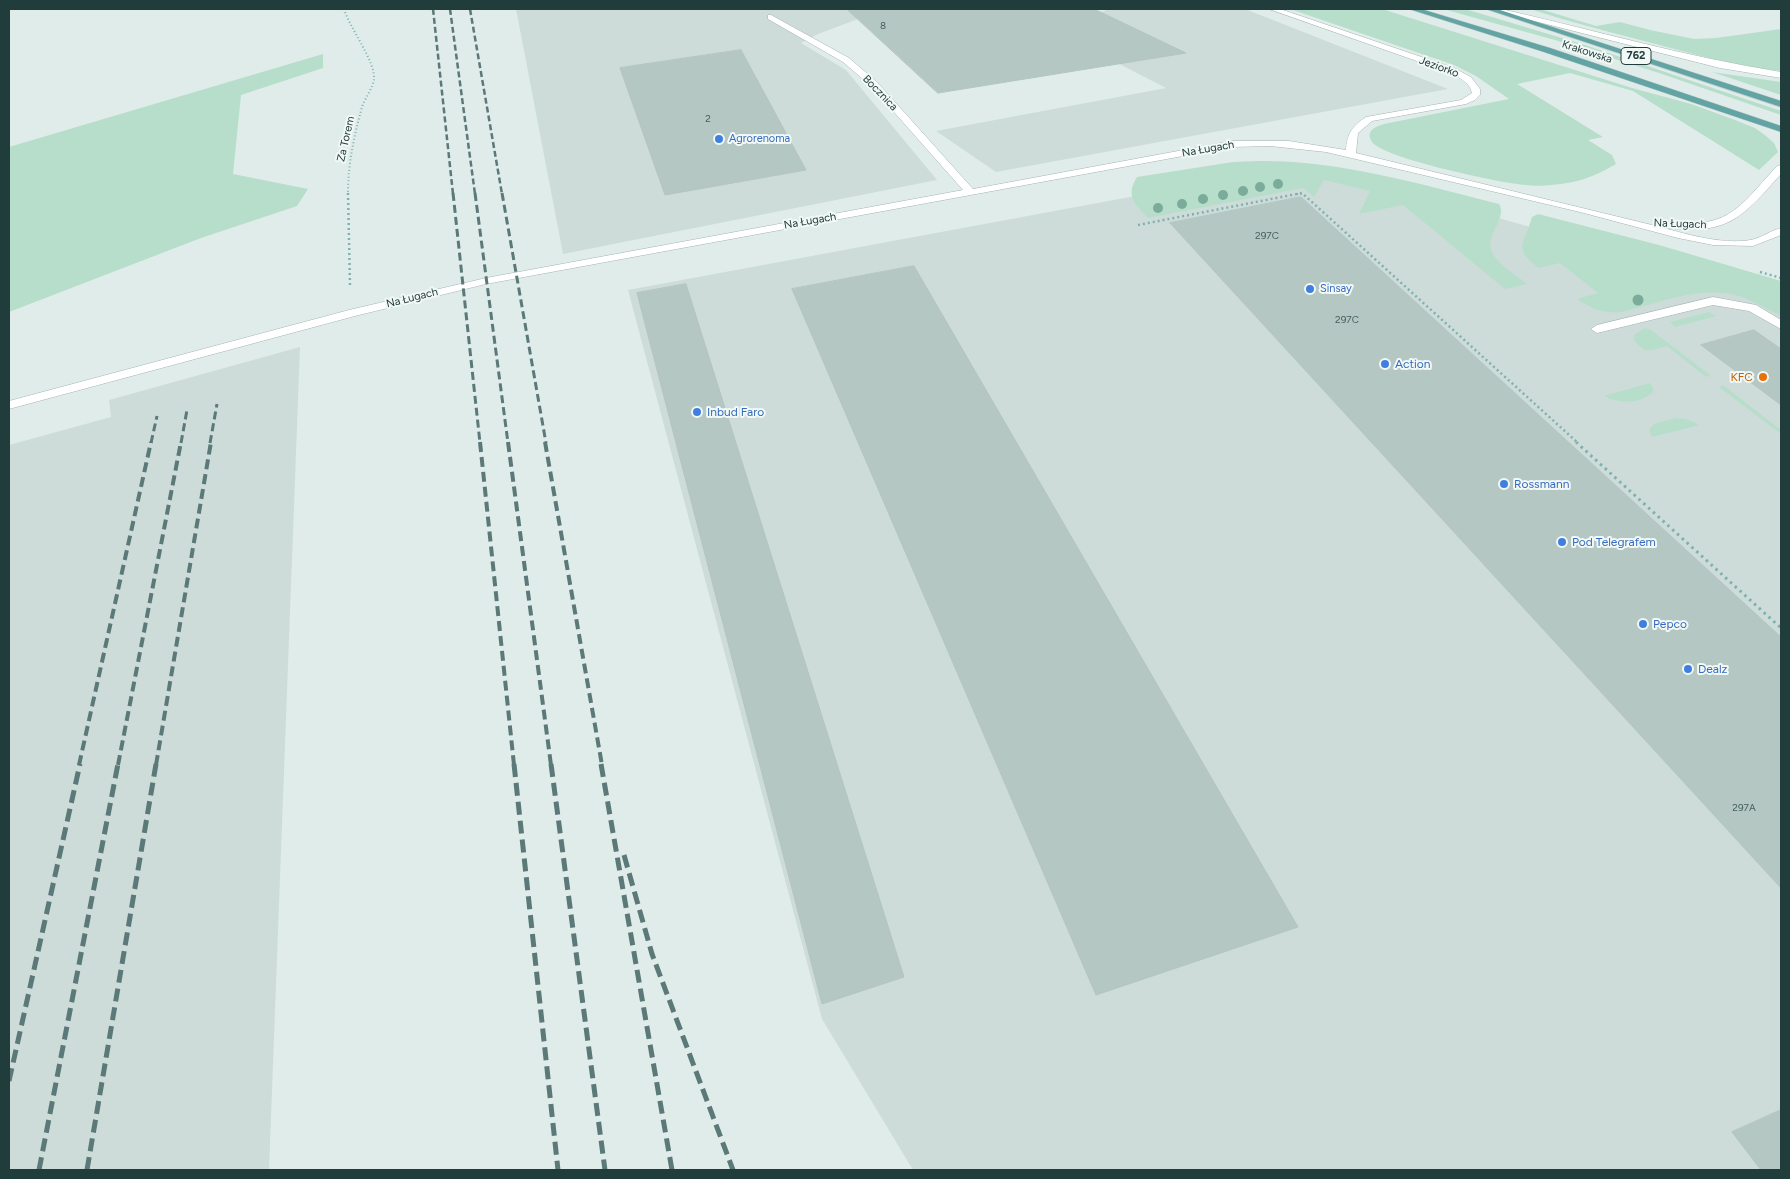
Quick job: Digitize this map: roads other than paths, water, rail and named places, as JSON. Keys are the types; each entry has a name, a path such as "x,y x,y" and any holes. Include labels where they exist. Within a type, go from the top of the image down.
{"main road":[{"name":"Krakowska","path":"1414,9 1548,50 1781,129"},
{"name":"Krakowska","path":"1490,9 1781,104"}],"street":[{"name":"Jeziorko","path":"1274,9 1451,70 1463,76 1476,88 1478,93 1463,102 1369,119 1358,125 1351,137 1351,154"},
{"path":"1490,9 1589,31 1720,65 1781,75"},
{"name":"Bocznica","path":"771,17 846,60 874,84 970,192"},
{"name":"Na Ługach","path":"9,405 353,313 486,281 1232,144 1271,142 1351,154 1617,218 1685,237 1720,242 1750,242 1766,239 1781,231"},
{"name":"Na Ługach","path":"1617,218 1664,225 1712,225 1725,221 1741,212 1781,168"},
{"path":"1597,329 1714,301 1752,308 1781,325"}],"railway":[{"path":"433,9 453,194"},
{"path":"450,9 475,194"},
{"path":"470,9 502,194"},
{"path":"453,193 480,443"},
{"path":"475,193 508,443"},
{"path":"502,193 546,443"},
{"path":"210,443 217,404"},
{"path":"181,443 187,410"},
{"path":"151,443 157,416"},
{"path":"79,765 151,442"},
{"path":"118,765 181,442"},
{"path":"156,765 211,442"},
{"path":"480,442 514,765"},
{"path":"508,442 551,765"},
{"path":"545,442 602,765"},
{"path":"9,1081 80,764"},
{"path":"39,1170 118,764"},
{"path":"87,1170 156,764"},
{"path":"514,764 558,1170"},
{"path":"551,764 605,1170"},
{"path":"601,764 672,1170"},
{"path":"624,855 652,954 733,1170"}],"place":[{"name":"Agrorenoma","path":"719,139"},
{"name":"Sinsay","path":"1310,289"},
{"name":"Action","path":"1385,364"},
{"name":"KFC","path":"1763,377"},
{"name":"Inbud Faro","path":"697,412"},
{"name":"Rossmann","path":"1504,484"},
{"name":"Pod Telegrafem","path":"1562,542"},
{"name":"Pepco","path":"1643,624"},
{"name":"Dealz","path":"1688,669"}]}
